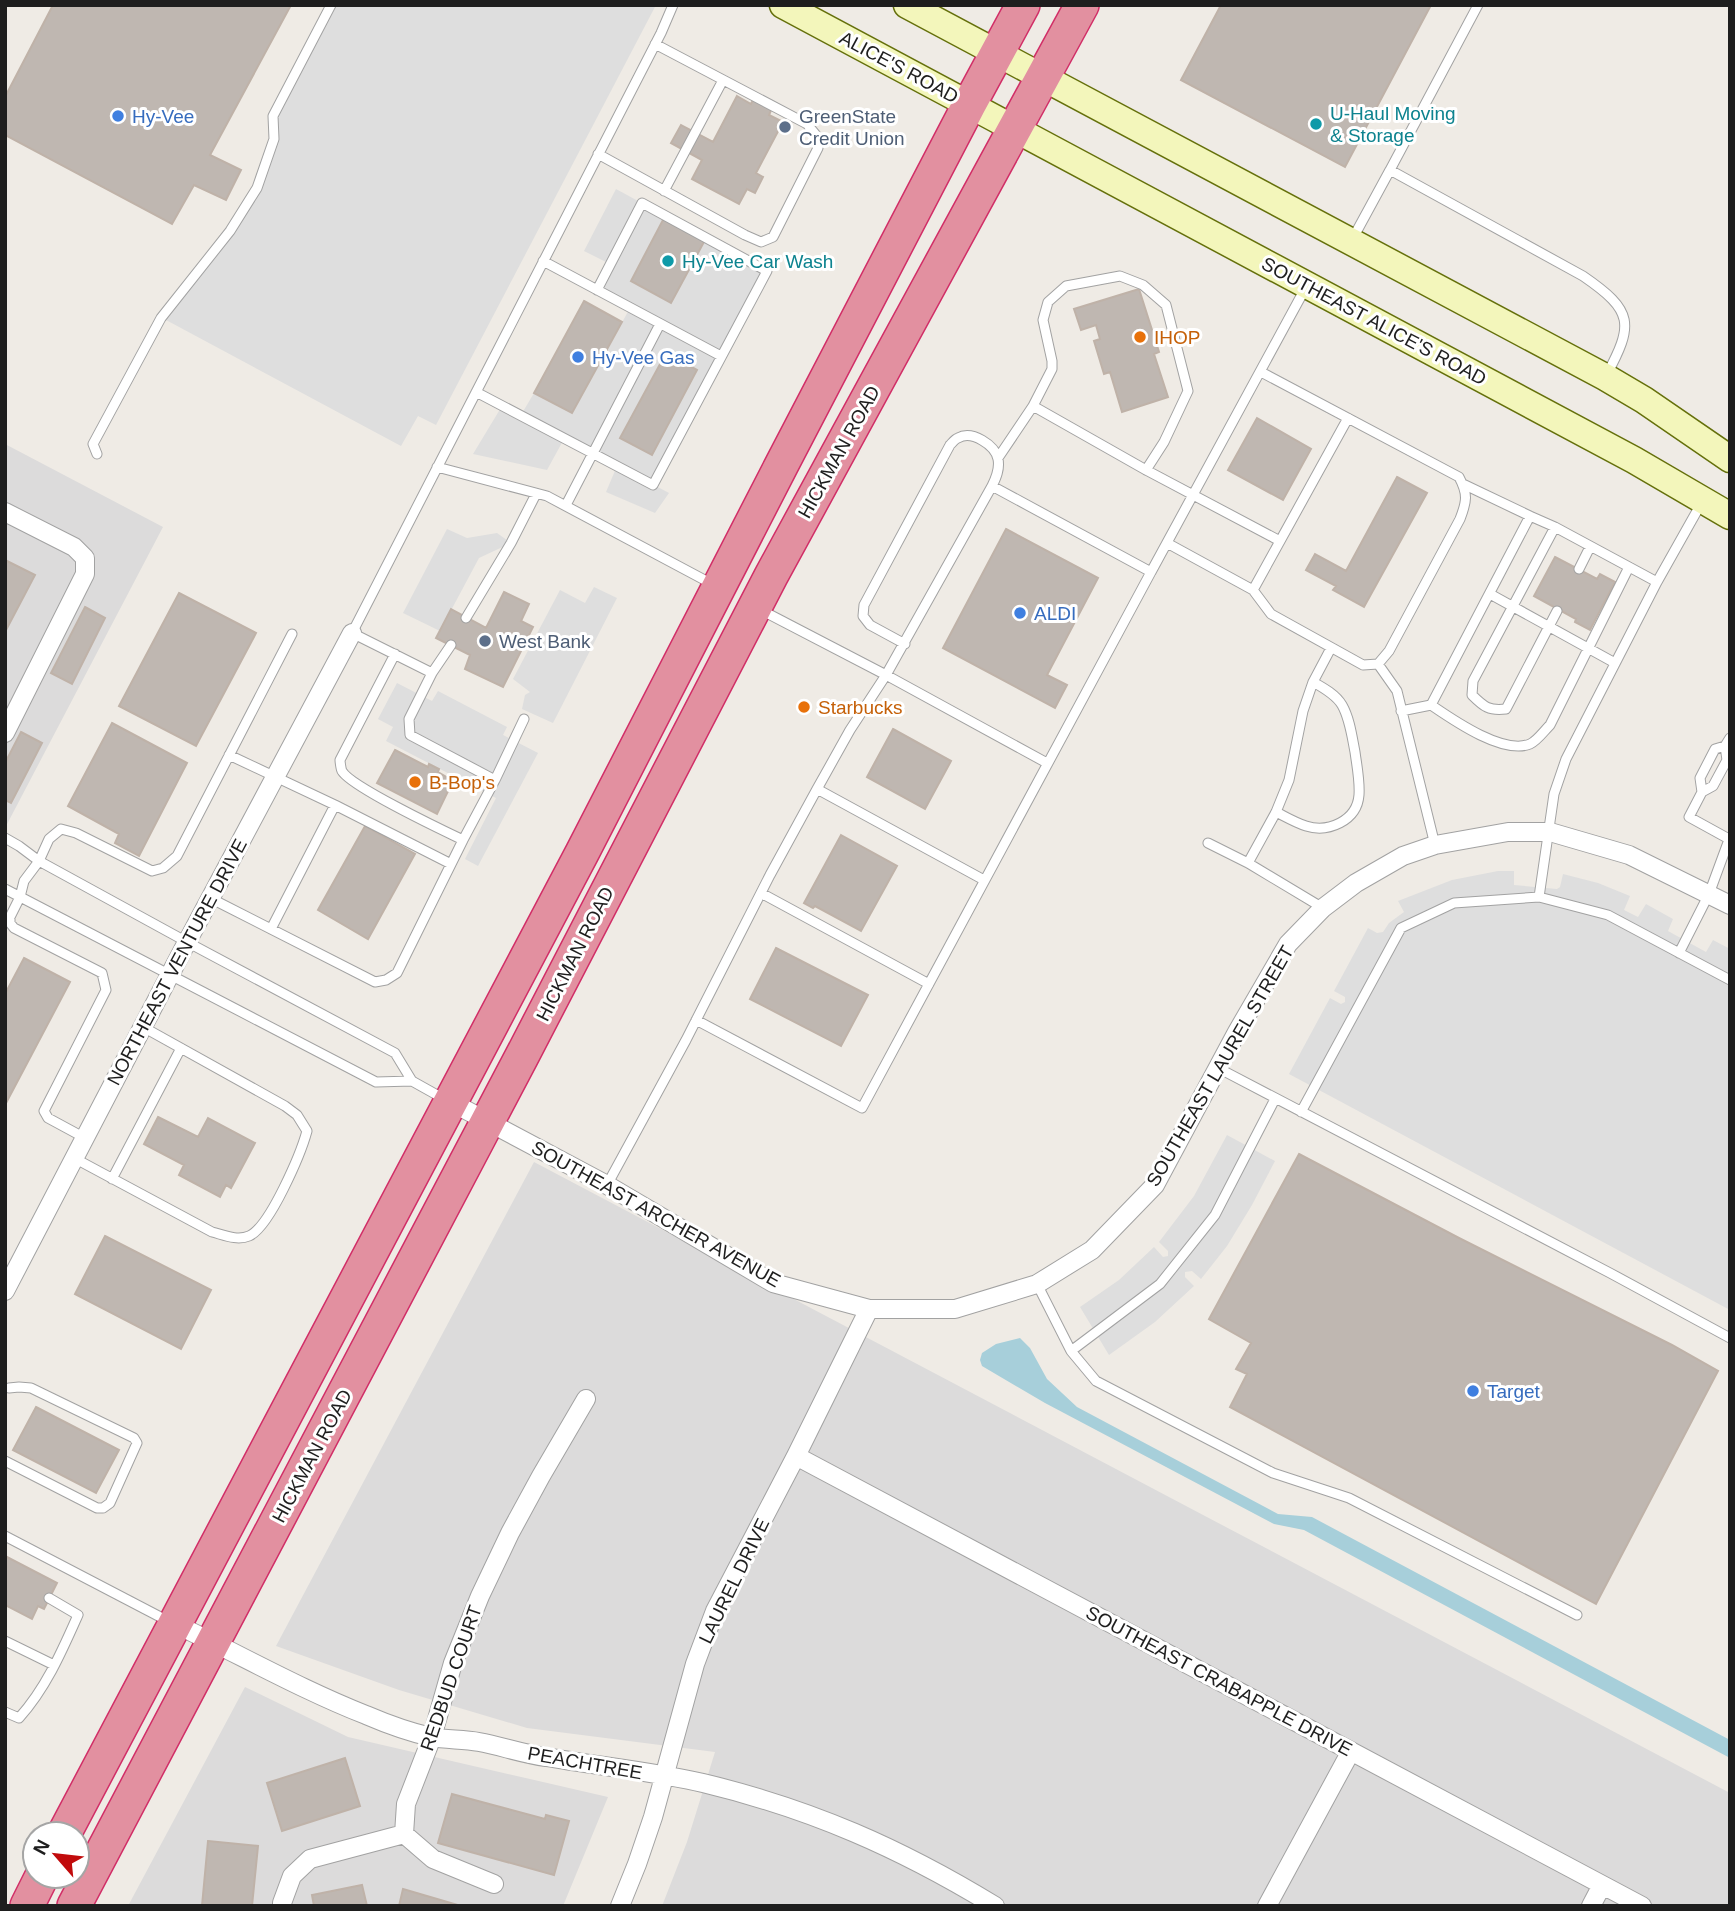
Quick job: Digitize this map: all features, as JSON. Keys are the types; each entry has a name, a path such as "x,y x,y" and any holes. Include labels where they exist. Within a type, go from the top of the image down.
{"highway":[{"path":"71,1820 575,864 1023,5"},
{"name":"HICKMAN ROAD","path":"74,1906 755,607 1082,5"},
{"path":"27,1906 35,1890"}],"main road":[{"name":"ALICE'S ROAD","path":"783,5 1016,130"},
{"path":"907,5 1605,377 1644,400 1730,459"},
{"name":"SOUTHEAST ALICE'S ROAD","path":"1016,130 1634,460 1730,516"}],"street":[{"path":"5,512 74,547 85,558 85,574 5,733"},
{"name":"NORTHEAST VENTURE DRIVE","path":"5,1291 352,633"},
{"name":"SOUTHEAST LAUREL STREET","path":"869,1309 954,1309 1037,1284 1092,1250 1156,1185 1288,944 1322,908 1356,883 1403,856 1435,845 1508,832 1550,832 1629,855 1730,905"},
{"name":"SOUTHEAST ARCHER AVENUE","path":"449,1101 607,1185 773,1283 869,1309"},
{"name":"LAUREL DRIVE","path":"620,1906 637,1864 665,1776 695,1664 715,1611 869,1309"},
{"name":"REDBUD COURT","path":"404,1834 406,1804 432,1737 453,1664 480,1596 516,1521 586,1399"},
{"name":"SOUTHEAST CRABAPPLE DRIVE","path":"796,1456 1642,1906"},
{"name":"PEACHTREE","path":"175,1624 339,1705 393,1726 432,1737 478,1742 542,1757 665,1776 762,1799 822,1819 947,1876 995,1906"},
{"path":"1267,1906 1351,1751"},
{"path":"282,1906 292,1876 310,1859 404,1834 433,1858 494,1884"},
{"path":"1591,1906 1602,1885"}],"lane":[{"path":"97,454 93,444 161,318 230,231 257,188 274,139 273,116 331,5"},
{"path":"432,673 352,633 673,5"},
{"path":"1351,241 1478,5"},
{"path":"598,154 745,236 761,242 773,237 818,148 816,135 807,124 655,44"},
{"path":"664,191 723,80"},
{"path":"1390,170 1584,276 1611,298 1622,311 1626,329 1620,350 1605,377"},
{"path":"476,392 653,485 767,271 642,203 597,290"},
{"path":"543,261 722,356"},
{"path":"998,458 1034,406 1052,369 1043,320 1048,302 1066,286 1120,276 1143,285 1166,305 1188,391 1164,442 1146,470"},
{"path":"696,1020 862,1108 1307,286"},
{"path":"566,505 660,324"},
{"path":"1167,543 1253,590 1271,614 1363,665 1378,664 1390,651 1460,519 1466,504 1466,489 1459,477 1261,372"},
{"path":"1034,406 1146,470 1280,541"},
{"path":"1253,590 1348,418"},
{"path":"607,1185 849,730 905,644 992,486 998,472 998,458 992,447 970,436 959,437 950,445 864,606 863,616 870,625 905,644"},
{"path":"437,467 566,505 719,587"},
{"path":"1463,484 1555,527 1657,582"},
{"path":"992,486 1151,572"},
{"path":"466,618 536,494"},
{"path":"1539,897 1554,794 1566,760 1702,500"},
{"path":"1431,705 1530,516"},
{"path":"1555,527 1473,681 1472,695 1482,705 1494,711 1506,709 1557,611"},
{"path":"1579,569 1590,547"},
{"path":"1401,711 1431,705 1465,727 1496,741 1514,747 1531,744 1550,725 1629,567"},
{"path":"1490,594 1615,663"},
{"path":"755,607 1047,763"},
{"path":"85,1138 48,1118 44,1111 106,990 105,981 102,973 8,925 9,917 20,897 24,881 39,861 50,839 61,829 76,833 152,872 163,868 177,856 292,634"},
{"path":"451,645 432,673 409,719 410,735 495,780"},
{"path":"1248,863 1276,812 1289,780 1303,711 1313,682 1331,648"},
{"path":"395,654 340,760 342,771 352,781 380,798 463,840"},
{"path":"1378,664 1397,691 1435,845"},
{"path":"1276,812 1307,827 1323,828 1338,825 1351,815 1359,799 1359,779 1350,729 1342,705 1328,690 1313,682"},
{"path":"211,898 375,982 386,980 397,973 524,719"},
{"path":"1702,792 1700,778 1715,749 1728,742"},
{"path":"1679,953 1709,894 1729,838 1689,817 1702,792 1713,786 1727,760 1728,742"},
{"path":"229,755 451,864"},
{"path":"817,789 984,880"},
{"path":"271,929 335,805"},
{"path":"5,838 39,861 395,1053 412,1081"},
{"path":"1208,843 1248,863 1322,908"},
{"path":"5,889 376,1082 412,1081 449,1101"},
{"path":"761,893 929,984"},
{"path":"1301,1112 1401,928 1454,903 1539,897 1608,915 1730,980"},
{"path":"74,1158 212,1232 233,1238 250,1236 268,1217 302,1149 307,1131 297,1115 143,1027"},
{"path":"112,1179 181,1048"},
{"path":"1218,1068 1730,1338"},
{"path":"1071,1351 1160,1284 1215,1215 1275,1098"},
{"path":"1037,1284 1071,1351 1096,1381 1273,1472 1349,1499 1577,1615"},
{"path":"5,1461 97,1508 103,1508 110,1503 137,1443 134,1438 31,1388 7,1390"},
{"path":"5,1536 175,1624"},
{"path":"5,1712 19,1718 34,1702 78,1615 49,1598"},
{"path":"5,1641 54,1665"}],"shaded area":[{"path":"331,5 656,5 436,425 418,416 401,446 166,320 183,291 243,214 274,139 273,116"},
{"path":"616,189 767,271 654,485 669,493 655,513 606,492 617,466 564,439 547,470 473,454 502,406 521,415 534,393 572,413 630,308 597,290 610,264 584,251","holes":["664,218 704,240 671,303 631,281","665,353 697,370 652,455 621,438"]},
{"path":"5,444 163,527 5,828"},
{"path":"447,529 467,538 497,533 511,543 479,558 440,631 403,613"},
{"path":"594,587 617,598 553,723 522,709 525,695 530,692 513,679 560,590 585,603"},
{"path":"397,683 432,701 438,691 507,727 503,735 538,753 478,866 465,859 496,798 386,741 393,727 378,719"},
{"path":"1498,871 1514,871 1514,885 1557,889 1563,874 1598,883 1630,896 1624,910 1638,917 1646,904 1673,919 1668,931 1706,952 1713,940 1730,949 1730,1310 1289,1074 1330,998 1341,1004 1345,1002 1345,997 1334,991 1368,928 1377,933 1383,932 1389,923 1404,912 1398,901 1452,880"},
{"path":"1227,1135 1275,1161 1252,1205 1227,1246 1201,1279 1192,1271 1185,1272 1185,1277 1194,1286 1155,1322 1109,1355 1080,1307 1119,1280 1154,1247 1163,1257 1168,1256 1168,1251 1159,1242 1194,1196"},
{"path":"534,1162 1730,1793 1730,1906 662,1906 687,1842 715,1752 527,1728 399,1690 276,1646"},
{"path":"245,1687 348,1737 608,1797 563,1906 128,1906"}],"water":[{"path":"1020,1338 1030,1348 1047,1379 1077,1407 1278,1514 1312,1517 1730,1740 1730,1758 1304,1530 1274,1524 1045,1403 982,1366 982,1353 996,1344"}],"building":[{"name":"Hy-Vee","path":"53,5 291,5 210,155 241,170 226,200 194,185 172,224 5,135 5,97"},
{"name":"U-Haul Moving & Storage","path":"1221,5 1431,5 1345,167 1181,80"},
{"path":"737,96 751,104 754,98 772,108 769,115 783,122 756,173 763,177 755,193 747,189 739,204 692,179 702,160 671,143 681,125 713,142"},
{"name":"Hy-Vee Car Wash","path":"664,218 705,240 671,303 631,281"},
{"path":"1139,289 1159,352 1154,354 1168,397 1122,412 1110,372 1104,374 1094,341 1100,339 1096,325 1081,330 1074,309"},
{"name":"Hy-Vee Gas","path":"584,301 622,322 572,413 534,393"},
{"path":"666,353 697,370 652,455 620,438"},
{"path":"1257,418 1311,449 1283,500 1228,470"},
{"path":"1397,477 1427,493 1364,607 1333,590 1336,586 1306,570 1315,554 1346,571"},
{"name":"ALDI","path":"1006,529 1098,578 1047,675 1067,685 1055,708 943,648"},
{"path":"1555,557 1597,579 1600,574 1615,582 1590,630 1575,622 1576,619 1534,596"},
{"path":"5,560 35,575 5,632"},
{"name":"West Bank","path":"504,592 529,604 521,621 533,627 503,687 465,669 470,655 436,638 451,609 486,628"},
{"path":"179,593 256,633 196,746 119,706"},
{"path":"85,607 105,618 72,684 51,673"},
{"path":"112,723 187,763 139,856 115,843 119,834 68,806"},
{"path":"893,729 951,761 925,809 867,777"},
{"path":"21,732 42,743 11,803 5,800 5,763"},
{"name":"B-Bop's","path":"395,750 428,767 429,764 439,769 438,772 453,781 437,814 377,783"},
{"path":"365,826 415,854 368,939 318,910"},
{"path":"841,835 897,866 861,931 815,906 813,908 804,903"},
{"path":"776,948 868,995 841,1046 750,999"},
{"path":"24,958 70,982 5,1105 5,994"},
{"path":"158,1117 198,1137 208,1118 255,1143 231,1188 226,1185 220,1197 179,1175 184,1165 144,1144"},
{"name":"Target","path":"1299,1154 1718,1371 1596,1604 1230,1407 1247,1374 1236,1369 1251,1343 1209,1319"},
{"path":"105,1236 211,1290 181,1349 75,1294"},
{"path":"36,1407 119,1450 96,1493 13,1450"},
{"path":"5,1556 57,1583 44,1609 38,1606 32,1619 5,1605"},
{"path":"345,1758 360,1806 282,1831 267,1783"},
{"path":"452,1794 545,1819 546,1815 569,1821 554,1875 438,1843"},
{"path":"208,1841 258,1846 252,1906 202,1906"},
{"path":"362,1885 367,1906 314,1906 312,1895"},
{"path":"403,1889 461,1906 399,1906"}],"place":[{"name":"Hy-Vee","path":"118,116"},
{"name":"U-Haul Moving & Storage","path":"1316,124"},
{"name":"GreenState Credit Union","path":"785,127"},
{"name":"Hy-Vee Car Wash","path":"668,261"},
{"name":"IHOP","path":"1140,337"},
{"name":"Hy-Vee Gas","path":"578,357"},
{"name":"ALDI","path":"1020,613"},
{"name":"West Bank","path":"485,641"},
{"name":"Starbucks","path":"804,707"},
{"name":"B-Bop's","path":"415,782"},
{"name":"Target","path":"1473,1391"}]}
